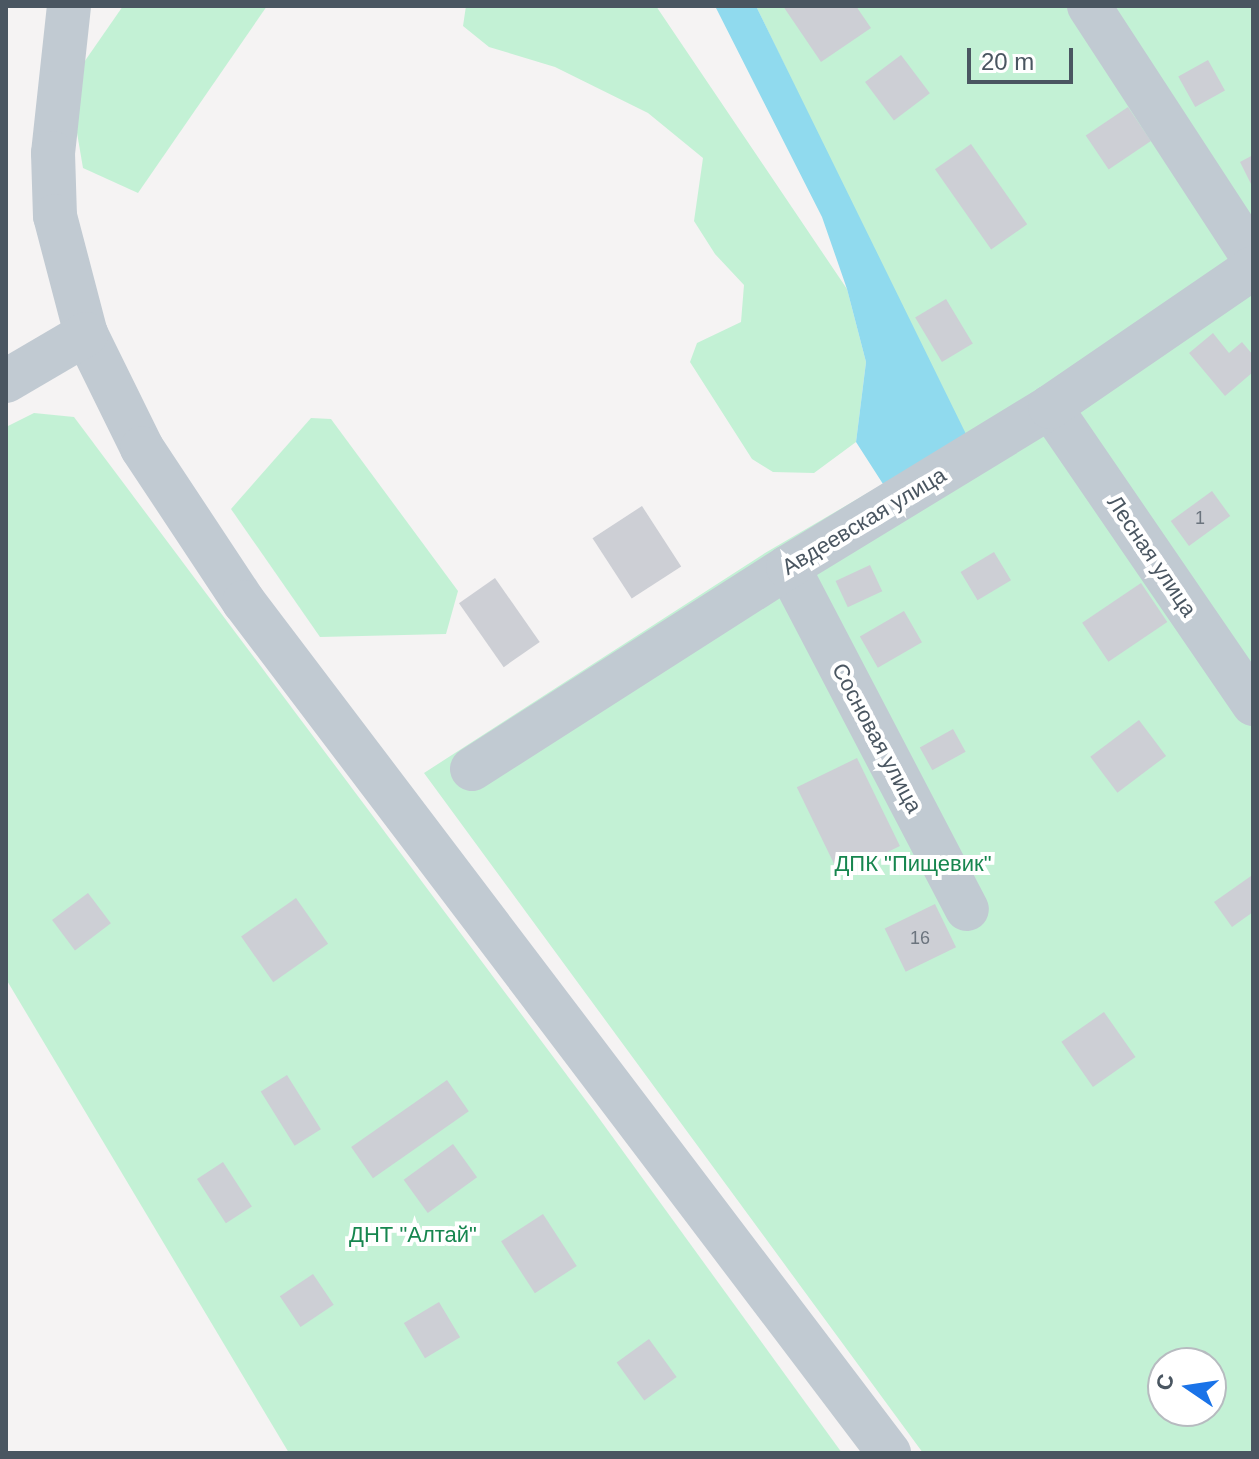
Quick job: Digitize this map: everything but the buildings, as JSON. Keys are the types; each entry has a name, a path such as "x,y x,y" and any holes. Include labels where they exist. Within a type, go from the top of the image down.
{"street":[{"path":"69,6 53,153 55,216 86,334 142,448 244,602 889,1453"},
{"path":"1089,6 1253,258"},
{"name":"Авдеевская улица","path":"472,769 788,567 1050,407 1253,268"},
{"path":"6,381 86,334"},
{"name":"Лесная улица","path":"1050,407 1253,704"},
{"name":"Сосновая улица","path":"788,567 967,909"}],"green space":[{"path":"123,6 267,6 138,193 83,168 75,121 80,68"},
{"path":"466,6 656,6 847,289 866,362 856,442 814,473 773,472 752,459 690,362 697,343 741,322 744,285 715,254 694,221 703,158 648,113 555,67 489,47 463,26"},
{"name":"ДПК \"Пищевик\"","path":"756,6 1253,6 1253,1453 923,1453 424,773 765,553 883,484 904,312"},
{"name":"ДНТ \"Алтай\"","path":"34,413 74,417 593,1110 842,1453 289,1453 6,979 6,427"},
{"path":"311,418 331,419 458,591 446,634 320,637 231,509"}],"water":[{"path":"715,6 756,6 966,434 883,484 856,442 866,362 847,289 822,217"}]}
